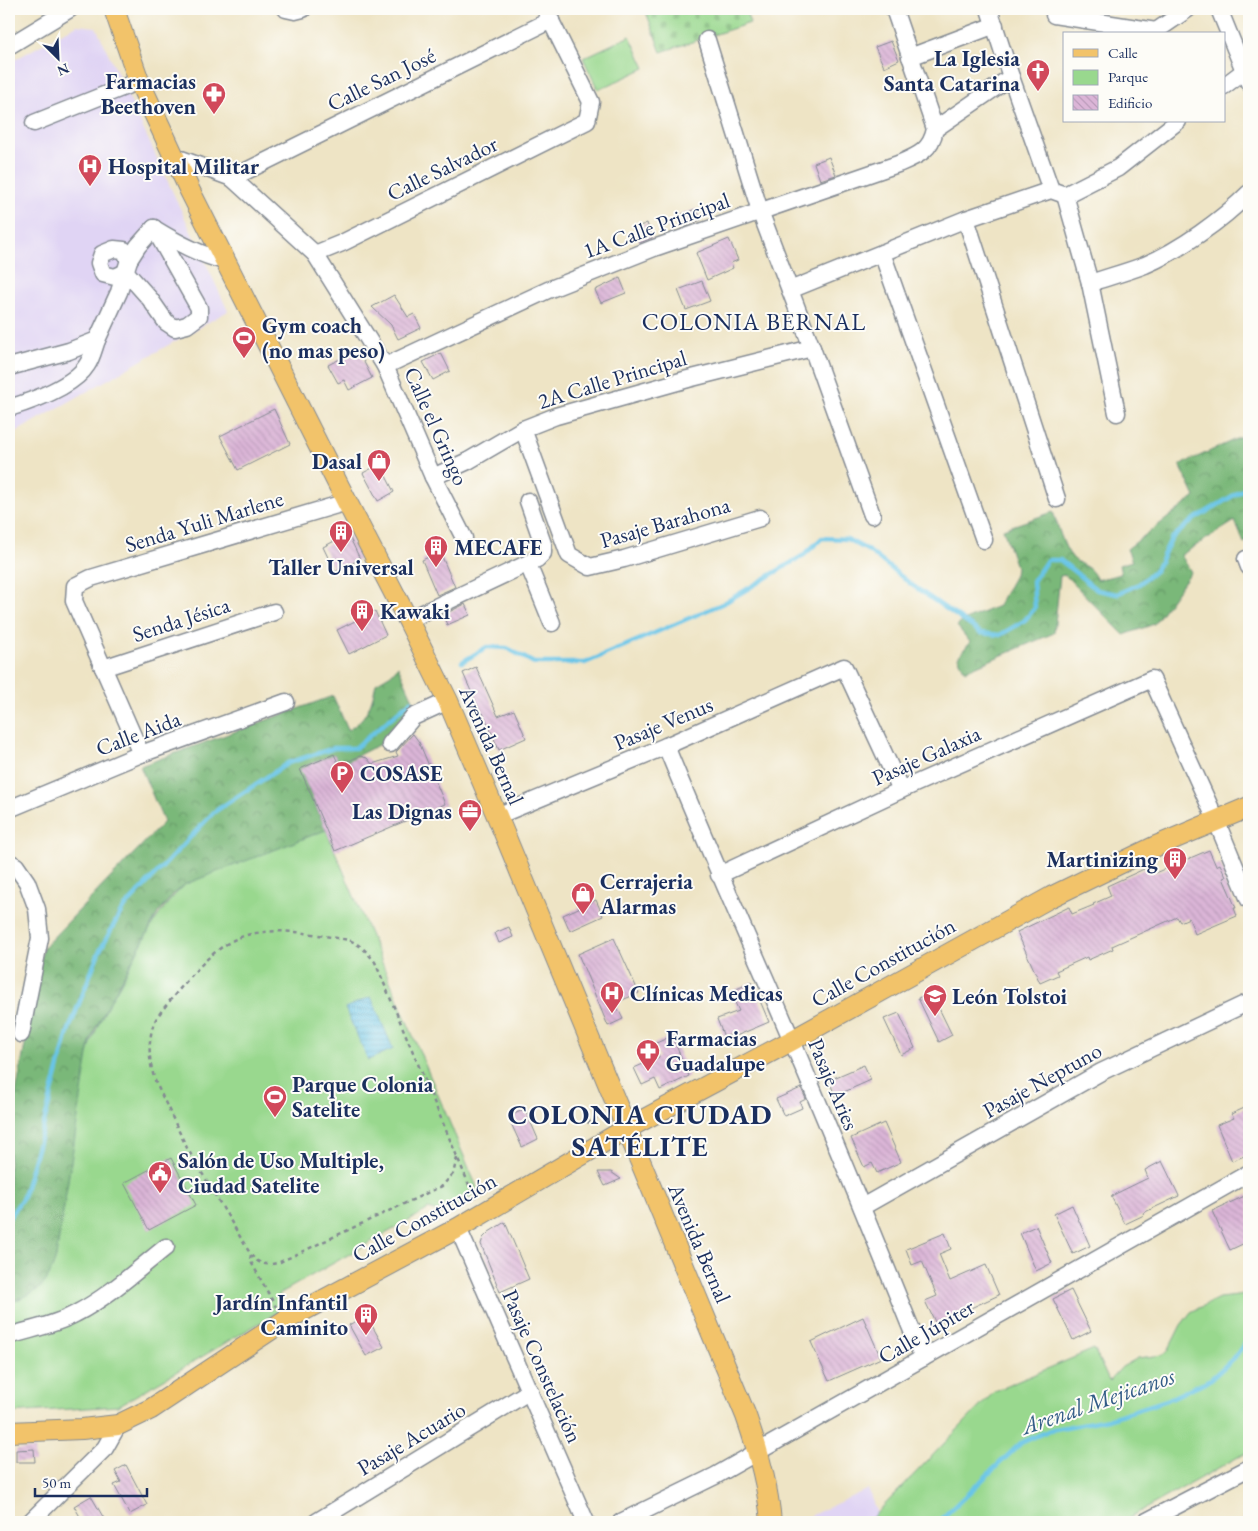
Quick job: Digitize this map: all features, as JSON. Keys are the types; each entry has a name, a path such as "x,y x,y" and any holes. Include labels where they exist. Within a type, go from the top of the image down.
{"main road":[{"name":"Avenida Bernal","path":"114,9 139,81 174,156 225,261 448,702 746,1416 758,1452 769,1500 771,1522"},
{"name":"Calle Constitución","path":"9,1432 82,1429 118,1425 151,1409 284,1321 458,1228 626,1129 791,1041 1050,897 1154,846 1249,807"}],"street":[{"path":"9,46 70,9"},
{"path":"286,9 295,11 303,9"},
{"path":"894,9 935,129 1011,77"},
{"path":"989,9 1011,77 1058,193 1090,283 1117,413"},
{"path":"1054,15 1156,31 1188,9"},
{"path":"1219,9 1247,77 1226,85"},
{"name":"Calle Salvador","path":"315,254 342,243 587,121 591,102 548,14"},
{"name":"Calle San José","path":"232,178 548,14"},
{"path":"910,57 995,25"},
{"path":"707,40 760,211 872,515"},
{"path":"34,123 139,81"},
{"path":"790,290 966,219 1058,193 1118,168 1177,122"},
{"name":"1A Calle Principal","path":"385,366 548,290 654,248 898,164 929,147 935,129"},
{"name":"Calle el Gringo","path":"174,156 232,178 315,254 385,366 433,477 464,538"},
{"path":"1090,283 1145,265 1193,239 1249,194"},
{"path":"966,219 1057,499"},
{"path":"154,228 192,250 225,261"},
{"path":"9,408 35,400 76,378 88,365 120,292 128,266 138,246 154,228"},
{"path":"128,266 166,322 175,328 187,325 199,316 199,308 154,228"},
{"path":"882,253 984,540"},
{"path":"9,367 69,351 98,340"},
{"name":"2A Calle Principal","path":"433,477 468,461 523,430 556,416 688,379 812,348"},
{"name":"Pasaje Barahona","path":"523,430 569,554 590,567 624,559 760,518"},
{"path":"408,620 537,559 543,553 543,544 528,501"},
{"name":"Senda Yuli Marlene","path":"103,668 74,601 75,586 91,578 346,502"},
{"path":"528,564 552,624"},
{"name":"Senda Jésica","path":"103,668 274,612"},
{"name":"Pasaje Venus","path":"497,816 666,746 844,667 901,790"},
{"path":"103,668 142,754"},
{"name":"Pasaje Galaxia","path":"720,875 901,790 1152,679 1216,820"},
{"name":"Calle Aida","path":"9,809 142,754 286,702"},
{"path":"390,744 413,717 448,702"},
{"name":"Pasaje Aries","path":"666,746 862,1207 923,1358"},
{"path":"1216,820 1249,900"},
{"path":"9,862 16,866 27,882 37,909 40,938 21,1034"},
{"name":"Pasaje Neptuno","path":"862,1207 1101,1072 1249,1002"},
{"name":"Calle Júpiter","path":"621,1522 715,1476 1249,1173"},
{"name":"Pasaje Constelación","path":"458,1228 586,1522"},
{"path":"9,1336 76,1314 105,1295 166,1247"},
{"name":"Pasaje Acuario","path":"316,1522 530,1392"},
{"path":"30,1522 105,1448 118,1425"},
{"path":"1146,1522 1249,1468"}],"path":[{"path":"457,1158 455,1169 442,1186 275,1264 263,1264 251,1255 187,1148 156,1083 150,1054 154,1024 192,974 220,949 235,939 259,933 290,931 350,940 367,952 375,962 474,1198"},
{"path":"587,1123 597,1118"},
{"path":"251,1255 250,1260 278,1310"}],"shaded area":[{"name":"Hospital Militar","path":"77,25 96,27 228,311 9,436 9,63"},
{"path":"868,1489 880,1522 797,1522"}],"green space":[{"path":"645,9 745,9 750,23 661,52"},
{"path":"630,36 645,68 598,90 583,58"},
{"path":"1249,433 1249,541 1244,543 1235,521 1181,555 1191,572 1154,624 1124,635 1065,575 1060,576 1054,633 965,671 958,657 970,642 957,626 965,620 998,606 1015,575 1016,567 1003,529 1053,512 1063,542 1069,553 1088,568 1097,580 1121,574 1119,565 1132,561 1127,549 1195,497 1180,465"},
{"path":"398,666 414,702 382,743 339,765 334,754 300,769 326,830 186,884 173,895 158,913 95,1029 90,1043 56,1257 49,1277 40,1288 9,1304 9,1131 43,948 164,822 140,766 333,696 348,730 360,721 368,710 376,683 391,674"},
{"path":"326,830 479,1192 442,1214 429,1209 279,1294 285,1308 118,1406 9,1413 9,1304 34,1292 45,1283 56,1257 88,1054 108,1005 158,916 186,884"},
{"path":"1249,1291 1249,1451 1121,1522 868,1522 995,1391 1094,1349 1109,1381 1122,1367 1138,1358 1163,1355 1169,1349 1181,1325 1191,1312 1219,1298 1238,1296"}],"water":[{"path":"371,997 393,1049 368,1060 345,1008"}],"building":[{"path":"891,41 899,60 884,67 875,47"},
{"path":"829,157 836,175 820,180 814,163"},
{"path":"696,209 701,220 685,227 680,215"},
{"path":"647,223 652,238 640,243 635,228"},
{"path":"729,239 738,260 731,263 733,268 707,280 696,253"},
{"path":"620,278 626,293 601,303 595,290"},
{"path":"702,281 710,301 686,310 678,290"},
{"path":"394,295 408,317 414,314 421,328 398,339 391,325 372,307"},
{"path":"358,350 372,378 349,390 344,380 338,383 328,365"},
{"path":"441,353 450,371 433,380 423,362"},
{"path":"274,409 290,444 238,470 220,436"},
{"name":"Dasal","path":"380,464 394,492 378,501 363,473"},
{"name":"Taller Universal","path":"348,534 360,559 335,572 323,547"},
{"name":"MECAFE","path":"440,552 455,587 437,595 422,560"},
{"path":"465,604 470,615 447,625 443,615"},
{"name":"Kawaki","path":"375,611 386,635 349,654 337,630"},
{"path":"476,667 498,716 514,710 526,738 499,750 463,673"},
{"path":"413,734 419,742 445,804 335,851 300,769 334,754 339,765 360,756 367,758 372,764 398,756 396,752"},
{"path":"1209,850 1216,866 1220,864 1226,877 1223,878 1236,908 1234,908 1237,916 1195,934 1189,918 1180,922 1177,917 1112,946 1113,949 1088,960 1087,957 1056,971 1058,975 1040,983 1017,932 1069,907 1072,914 1094,905 1111,896 1107,886 1144,869 1152,866 1155,873"},
{"name":"Cerrajeria Alarmas","path":"596,900 603,916 570,931 563,915"},
{"path":"509,927 513,937 499,943 495,933"},
{"path":"614,938 639,993 615,1003 623,1019 608,1026 578,954"},
{"path":"752,982 769,1022 736,1036 735,1033 724,1037 717,1019 739,1011 730,992"},
{"name":"León Tolstoi","path":"931,992 952,1035 939,1042 918,998"},
{"path":"899,1013 915,1048 901,1055 884,1019"},
{"path":"672,1036 689,1076 660,1090 655,1079 642,1085 634,1068 659,1057 654,1044"},
{"path":"864,1065 871,1080 835,1096 829,1080"},
{"path":"801,1088 806,1099 800,1102 802,1108 784,1116 776,1099"},
{"path":"1249,1106 1249,1154 1232,1161 1217,1125 1234,1118 1231,1114"},
{"path":"525,1109 538,1139 522,1147 508,1117"},
{"path":"884,1123 901,1162 877,1173 872,1163 864,1167 851,1138"},
{"name":"Salón de Uso Multiple, Ciudad Satelite","path":"171,1158 196,1205 149,1230 124,1183"},
{"path":"1162,1161 1179,1196 1125,1224 1111,1196 1148,1178 1145,1170"},
{"path":"598,1172 611,1172 621,1179 605,1186"},
{"path":"1249,1194 1249,1241 1230,1250 1212,1211"},
{"path":"1072,1205 1090,1246 1073,1254 1054,1214"},
{"path":"505,1222 529,1279 500,1292 481,1244 483,1238 489,1232"},
{"path":"1036,1226 1052,1263 1036,1271 1020,1233"},
{"path":"945,1233 951,1249 939,1254 950,1281 986,1265 999,1295 936,1324 925,1301 937,1296 922,1261 912,1265 906,1249"},
{"path":"1071,1290 1091,1331 1073,1340 1053,1299"},
{"name":"Jardín Infantil Caminito","path":"366,1315 384,1347 366,1356 349,1325"},
{"path":"863,1317 881,1358 829,1381 811,1342"},
{"path":"34,1449 35,1462 16,1462 16,1450"},
{"path":"126,1465 147,1505 130,1514 114,1485 121,1482 115,1471"},
{"path":"91,1496 106,1522 83,1522 74,1506"}],"waterway":[{"path":"462,662 487,647 507,648 534,663 585,663 724,603 804,555 822,538 847,539 869,551 912,585 981,633 1000,635 1024,621 1035,608 1033,581 1047,560 1060,560 1097,590 1117,594 1139,584 1156,570 1171,539 1193,520 1249,486"},
{"path":"9,1218 23,1197 68,1032 99,952 122,910 214,812 288,763 334,748 355,748 411,701"},
{"name":"Arenal Mejicanos","path":"938,1522 1021,1443 1050,1430 1108,1419 1167,1400 1211,1379 1235,1357 1249,1337"}],"place":[{"name":"La Iglesia Santa Catarina","path":"1038,92"},
{"name":"Farmacias Beethoven","path":"214,115"},
{"name":"Hospital Militar","path":"90,187"},
{"name":"Gym coach (no mas peso)","path":"244,359"},
{"name":"Dasal","path":"379,482"},
{"name":"Taller Universal","path":"341,553"},
{"name":"MECAFE","path":"436,568"},
{"name":"Kawaki","path":"362,632"},
{"name":"COSASE","path":"342,794"},
{"name":"Las Dignas","path":"470,832"},
{"name":"Martinizing","path":"1175,880"},
{"name":"Cerrajeria Alarmas","path":"583,915"},
{"name":"Clínicas Medicas","path":"612,1014"},
{"name":"León Tolstoi","path":"935,1017"},
{"name":"Farmacias Guadalupe","path":"648,1072"},
{"name":"Parque Colonia Satelite","path":"275,1118"},
{"name":"Salón de Uso Multiple, Ciudad Satelite","path":"160,1194"},
{"name":"Jardín Infantil Caminito","path":"366,1336"}],"district":[{"name":"COLONIA BERNAL","path":"754,322"},
{"name":"COLONIA CIUDAD SATÉLITE","path":"640,1130"}]}
